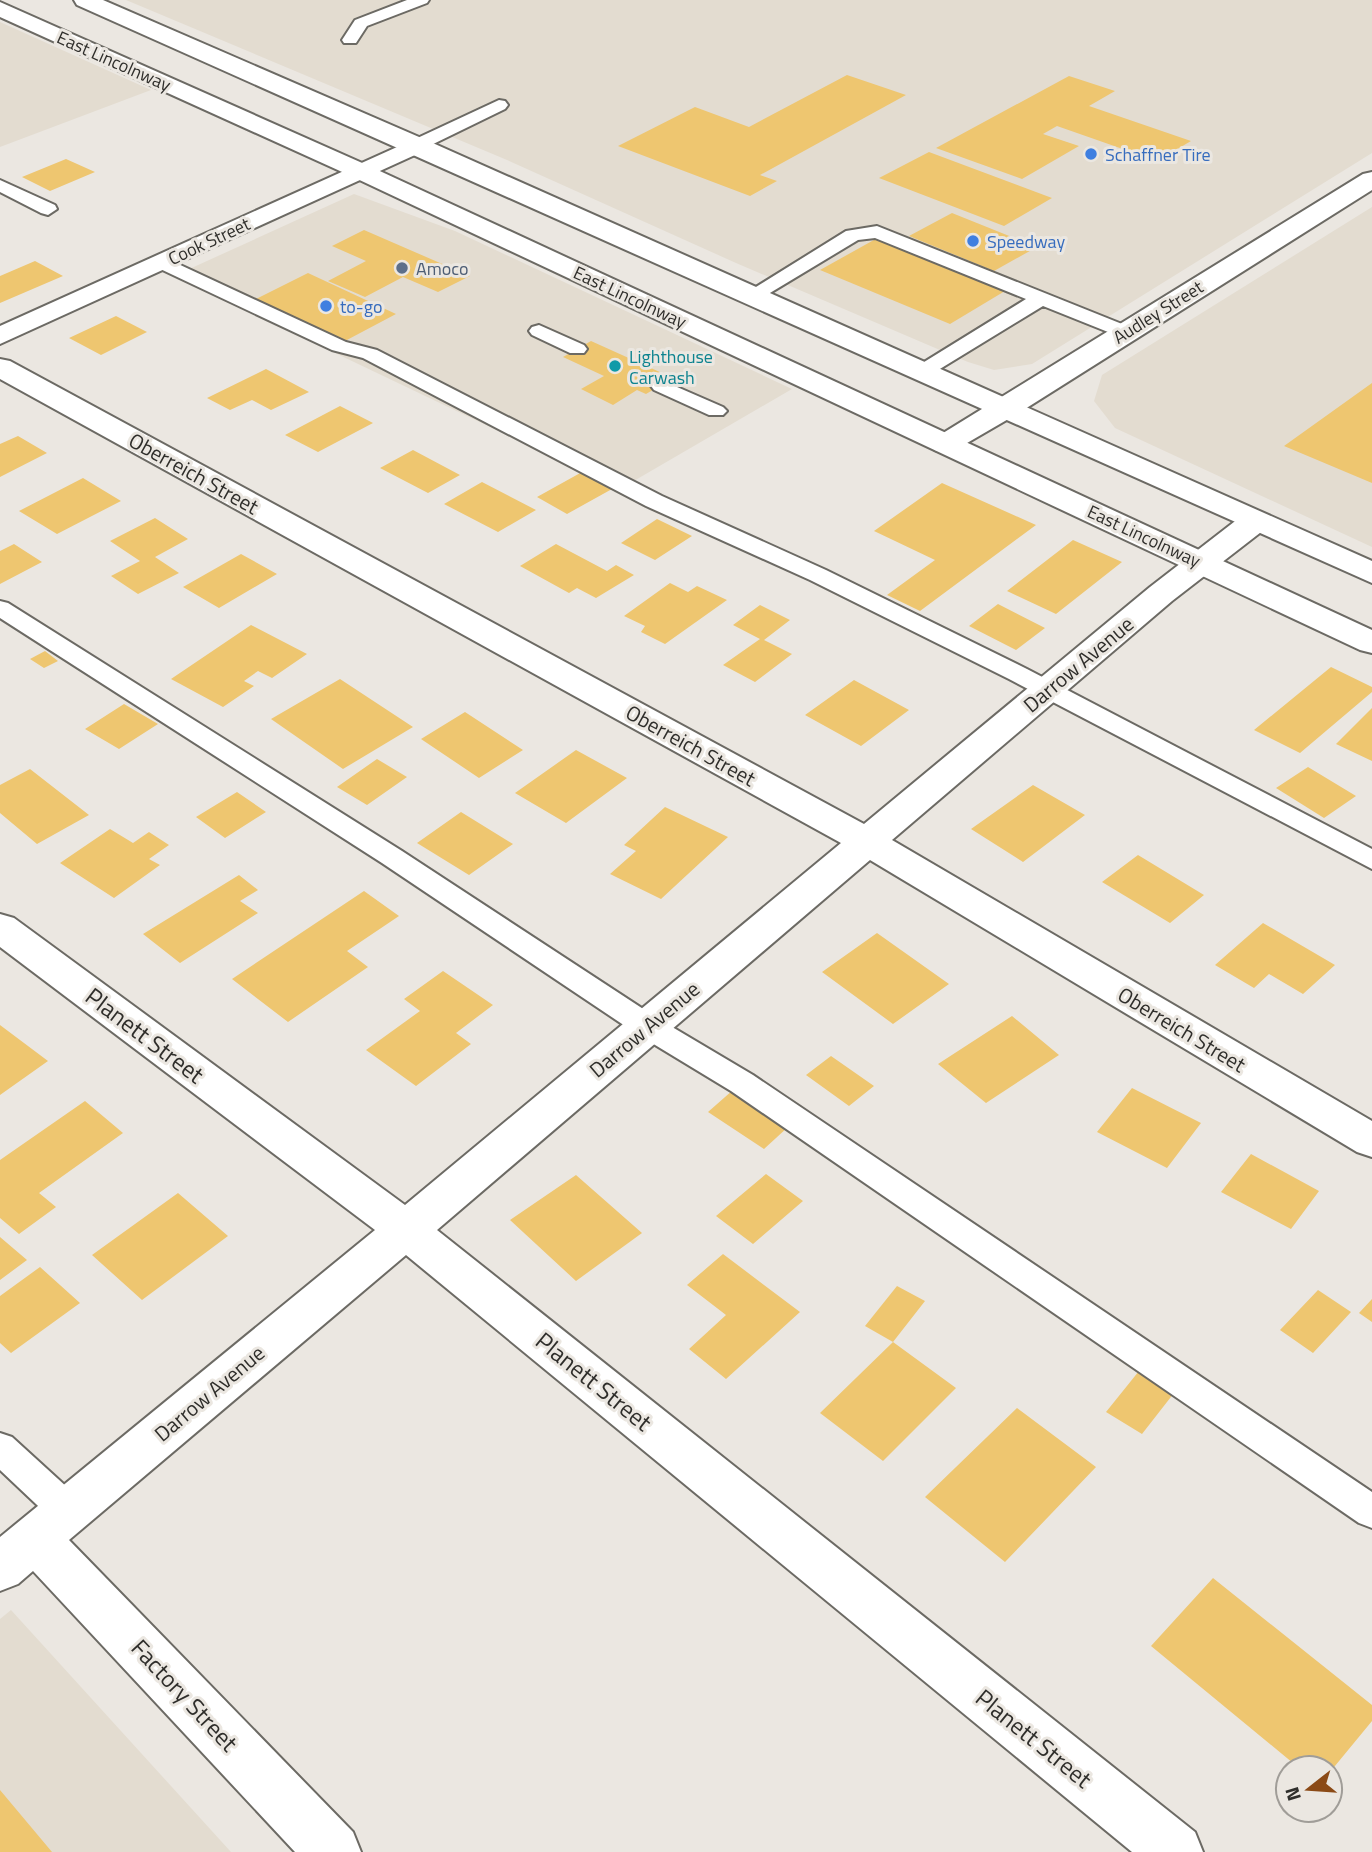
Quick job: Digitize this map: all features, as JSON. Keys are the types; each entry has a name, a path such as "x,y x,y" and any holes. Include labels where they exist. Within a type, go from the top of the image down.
{"street":[{"path":"85,0 417,145 1372,573"},
{"name":"East Lincolnway","path":"0,9 360,172 1372,642"},
{"name":"Cook Street","path":"0,336 417,145"},
{"name":"Audley Street","path":"945,444 1007,408 1372,179"},
{"name":"Oberreich Street","path":"0,367 866,841 1372,1141"},
{"name":"Darrow Avenue","path":"34,1539 407,1230 1200,562 1254,522"},
{"name":"Planett Street","path":"0,927 407,1230 1175,1852"},
{"name":"Factory Street","path":"34,1539 333,1852"}],"lane":[{"path":"349,40 361,23 422,0"},
{"path":"417,145 499,105"},
{"path":"0,185 48,209"},
{"path":"753,295 853,235 877,232 1125,332"},
{"path":"161,262 339,346 370,355 654,501 818,575 1047,690 1372,860"},
{"path":"923,371 1042,299"},
{"path":"539,331 577,349"},
{"path":"661,386 716,411"},
{"path":"0,608 392,857 648,1026 742,1083 1372,1512"},
{"path":"0,1448 34,1539"}],"shaded area":[{"path":"126,0 1372,0 1372,153 1032,364 994,370 968,362 736,263 507,160"},
{"path":"0,22 151,90 0,147"},
{"path":"354,194 455,231 792,389 620,489 174,276"},
{"path":"1372,207 1372,547 1115,428 1094,401 1102,375"},
{"path":"11,1610 231,1852 0,1852 0,1619"}],"building":[{"path":"847,75 906,95 760,175 777,181 750,196 618,146 695,107 749,127"},
{"path":"1069,76 1115,91 1089,106 1191,141 1157,161 1057,126 1043,134 1079,146 1022,179 936,148"},
{"path":"929,152 1052,198 1004,226 879,178"},
{"path":"66,159 95,172 50,191 22,177"},
{"name":"Speedway","path":"952,213 1037,247 994,271 909,236"},
{"name":"Amoco","path":"364,230 470,276 438,292 403,277 365,297 328,281 366,261 332,246"},
{"name":"Speedway","path":"881,236 1010,288 950,324 820,270"},
{"path":"35,261 63,276 0,303 0,276"},
{"name":"to-go","path":"308,273 396,314 345,341 256,299"},
{"path":"116,316 147,332 101,355 69,338"},
{"name":"Lighthouse Carwash","path":"591,341 673,378 646,394 637,390 613,405 581,389 604,376 563,357"},
{"path":"266,369 309,392 271,410 252,400 230,410 207,398"},
{"path":"1372,383 1372,483 1284,446"},
{"path":"340,406 373,423 318,452 285,435"},
{"path":"18,436 47,453 0,477 0,444"},
{"path":"413,450 460,475 428,493 380,468"},
{"path":"582,472 612,489 567,514 537,497"},
{"path":"83,478 121,501 57,534 19,511"},
{"path":"482,482 536,510 498,532 444,504"},
{"path":"942,483 1036,525 920,611 887,595 935,560 874,531"},
{"path":"155,518 188,539 155,557 179,573 138,594 111,576 140,561 110,541"},
{"path":"657,519 692,536 655,560 621,543"},
{"path":"1073,540 1122,562 1056,614 1007,591"},
{"path":"14,544 42,562 0,584 0,551"},
{"path":"556,544 607,571 616,565 634,575 596,598 577,588 569,593 520,566"},
{"path":"241,554 277,574 219,608 183,587"},
{"path":"670,583 688,592 697,586 727,600 665,644 641,632 645,626 624,616"},
{"path":"998,604 1045,628 1016,650 969,626"},
{"path":"760,605 790,620 764,640 792,654 755,682 723,665 760,639 733,625"},
{"path":"251,625 307,654 272,678 258,671 244,681 254,686 223,707 171,679"},
{"path":"45,651 58,661 44,668 30,659"},
{"path":"1331,667 1372,687 1372,692 1300,753 1254,730"},
{"path":"340,679 413,727 343,769 271,719"},
{"path":"854,680 909,710 861,746 805,715"},
{"path":"124,704 158,724 119,749 85,729"},
{"path":"1372,708 1372,761 1336,744"},
{"path":"465,712 523,750 479,778 421,739"},
{"path":"576,750 627,778 566,823 515,793"},
{"path":"377,759 407,777 367,805 337,787"},
{"path":"1308,767 1356,796 1324,818 1276,788"},
{"path":"30,769 89,815 37,844 0,813 0,785"},
{"path":"1033,785 1085,815 1023,862 971,829"},
{"path":"237,792 266,812 225,838 196,817"},
{"path":"665,807 728,837 661,899 610,874 636,851 624,845"},
{"path":"461,812 513,844 469,875 417,843"},
{"path":"110,829 133,843 149,832 169,845 149,859 160,865 114,898 60,863"},
{"path":"1138,855 1204,895 1170,923 1102,882"},
{"path":"239,875 258,890 240,901 258,913 180,963 143,934"},
{"path":"364,891 399,916 347,951 368,967 288,1022 232,979"},
{"path":"1263,923 1335,965 1303,994 1269,974 1254,988 1215,965"},
{"path":"877,933 949,984 893,1024 822,972"},
{"path":"443,971 493,1005 456,1033 471,1044 416,1086 366,1050 420,1011 404,999"},
{"path":"1012,1016 1059,1055 986,1103 938,1064"},
{"path":"0,1025 48,1061 0,1095"},
{"path":"831,1056 874,1086 849,1106 806,1075"},
{"path":"1132,1088 1201,1123 1167,1168 1097,1132"},
{"path":"733,1090 788,1127 764,1149 708,1112"},
{"path":"85,1101 123,1133 39,1193 56,1207 19,1234 0,1218 0,1160"},
{"path":"1251,1154 1319,1191 1291,1229 1221,1192"},
{"path":"766,1174 803,1201 753,1244 716,1216"},
{"path":"576,1175 642,1233 576,1281 510,1220"},
{"path":"178,1193 228,1236 142,1300 92,1255"},
{"path":"0,1237 27,1260 0,1280"},
{"path":"723,1254 800,1312 726,1379 689,1349 726,1315 687,1285"},
{"path":"40,1267 80,1303 11,1353 0,1343 0,1296"},
{"path":"897,1286 925,1301 893,1342 865,1326"},
{"path":"1318,1290 1351,1312 1313,1353 1280,1330"},
{"path":"1372,1299 1372,1322 1359,1313"},
{"path":"893,1342 956,1388 883,1461 820,1413"},
{"path":"1139,1371 1174,1393 1142,1434 1106,1412"},
{"path":"1017,1408 1096,1467 1005,1562 925,1497"},
{"path":"1213,1578 1372,1705 1372,1721 1344,1755 1282,1754 1151,1646"},
{"path":"0,1790 52,1852 0,1852"}],"place":[{"name":"Schaffner Tire","path":"1091,154"},
{"name":"Speedway","path":"973,241"},
{"name":"Amoco","path":"402,268"},
{"name":"to-go","path":"326,306"},
{"name":"Lighthouse Carwash","path":"615,366"}]}
